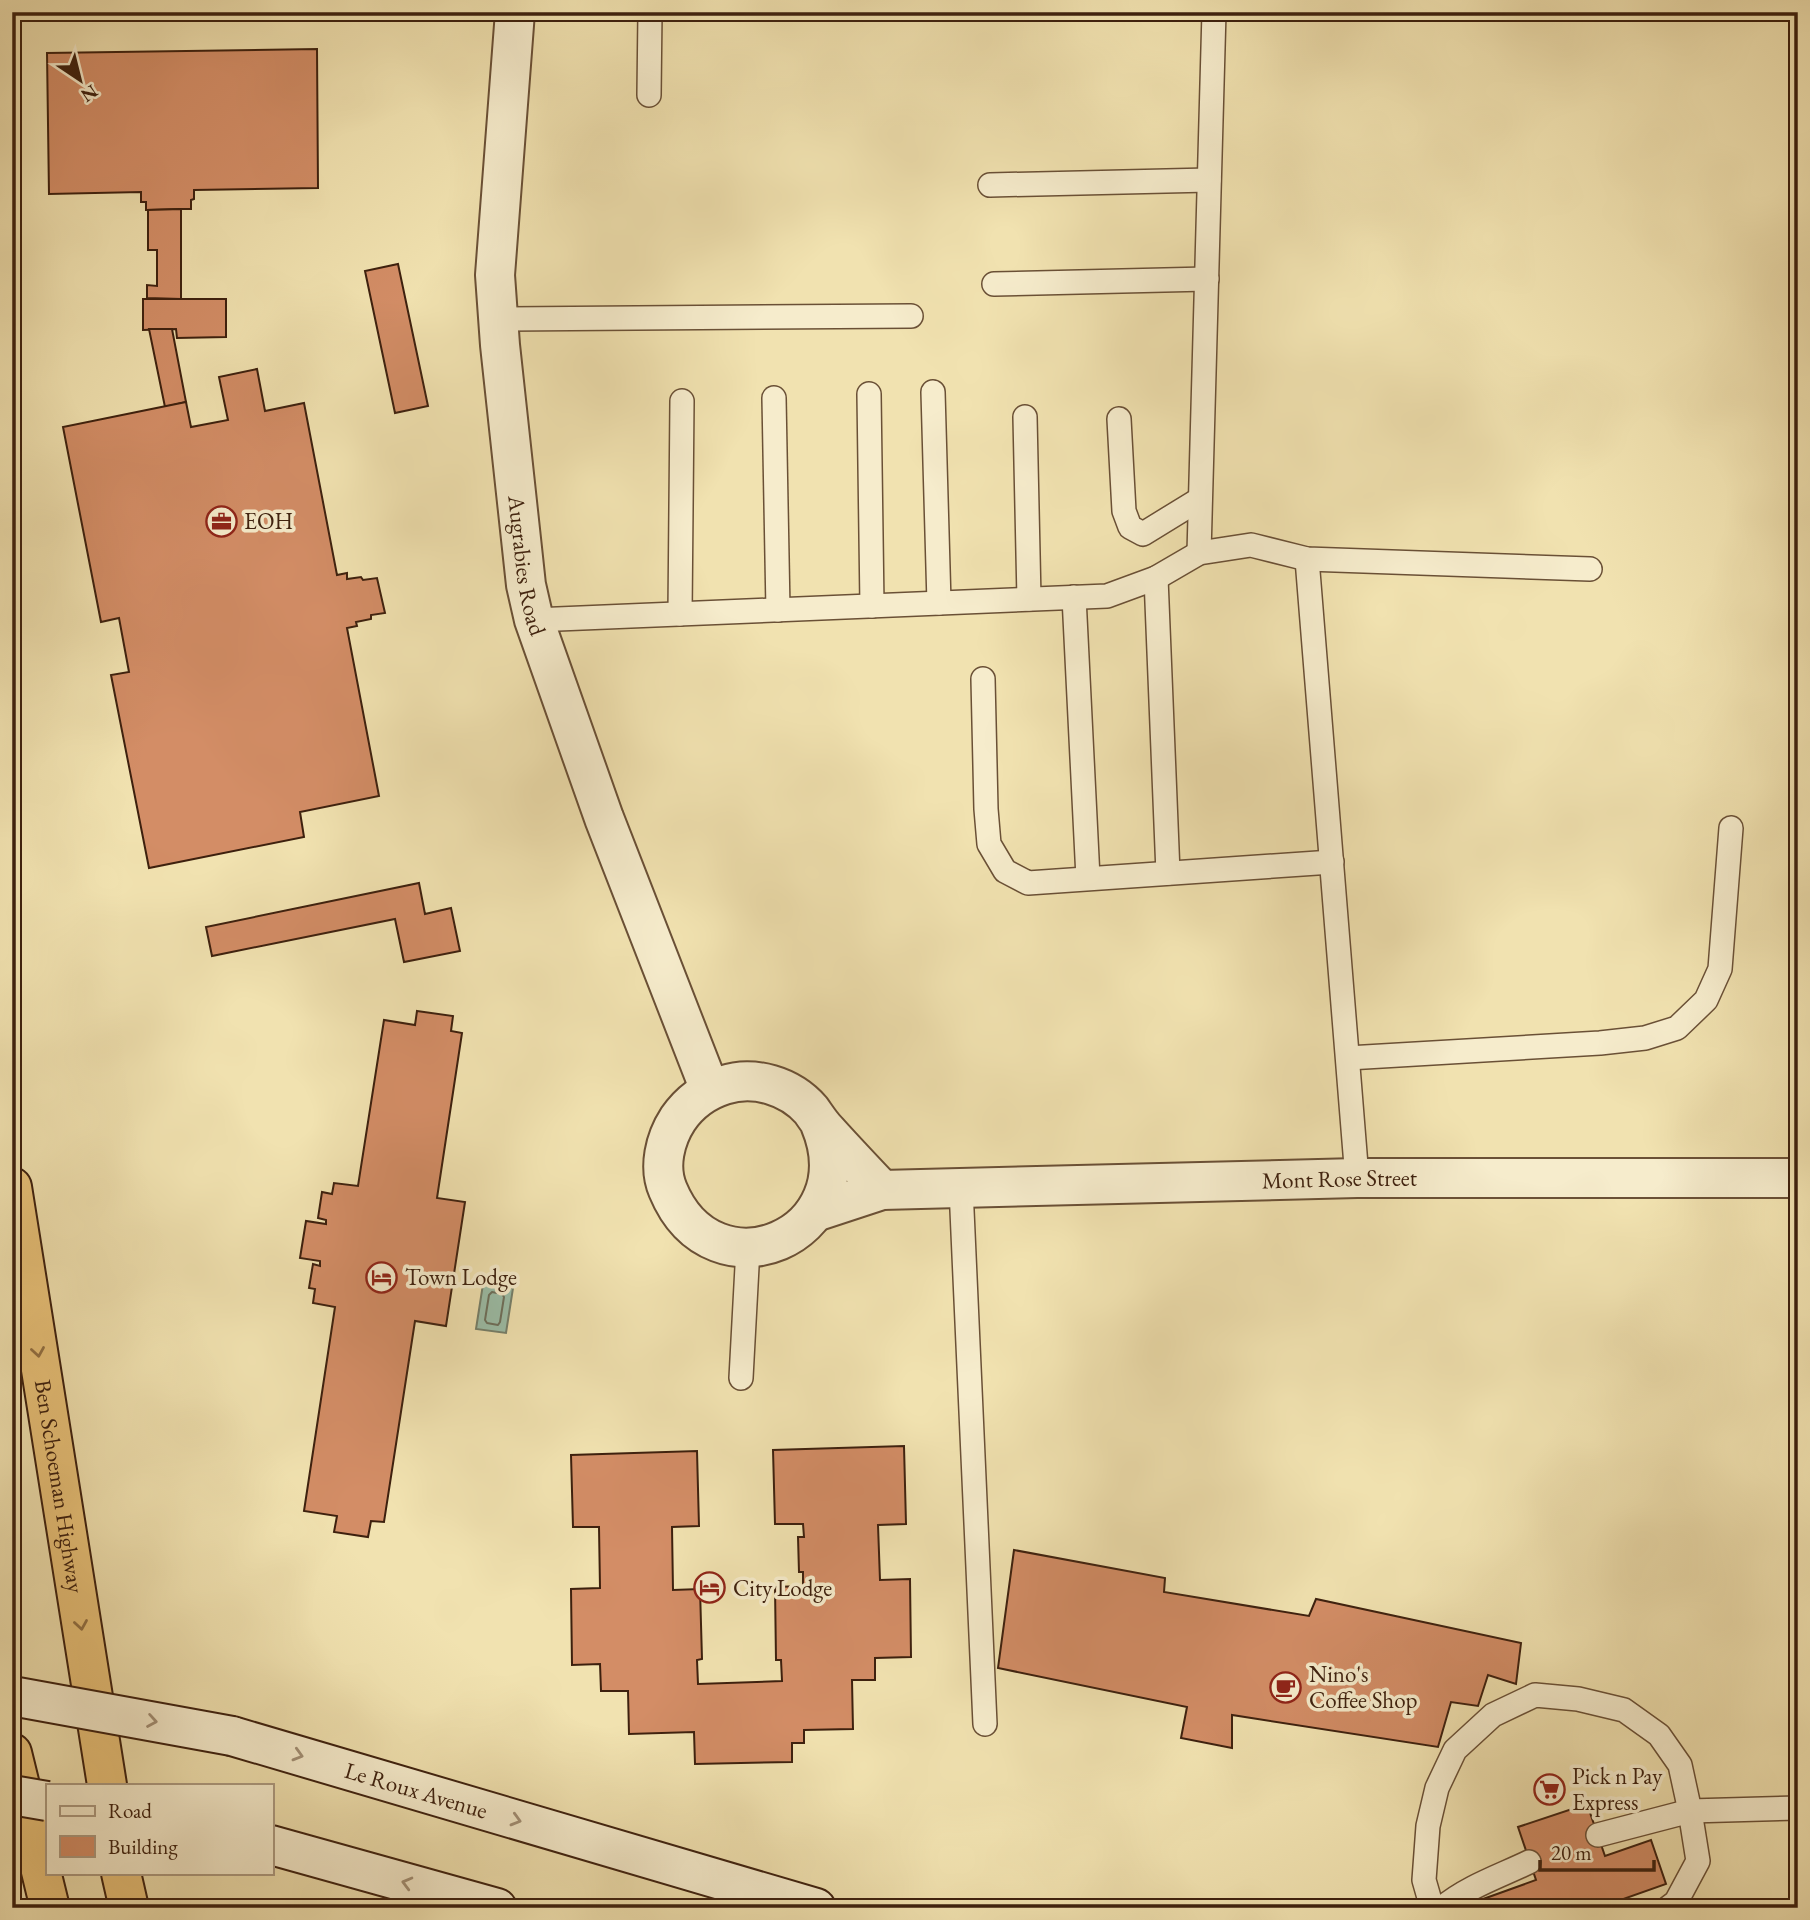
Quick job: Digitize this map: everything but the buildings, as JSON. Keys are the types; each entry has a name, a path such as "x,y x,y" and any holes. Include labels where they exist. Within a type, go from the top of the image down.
{"highway":[{"name":"Ben Schoeman Highway","path":"12,1187 107,1784"},
{"path":"12,1753 50,1908"},
{"path":"121,1874 129,1908"}],"street":[{"name":"Augrabies Road","path":"515,12 495,275 526,584 534,620 604,818 710,1090"},
{"path":"821,1124 828,1142 830,1160 824,1196 805,1224 785,1238 764,1246 748,1248 721,1244 696,1231 678,1211 666,1187 663,1159 670,1133 686,1107 710,1090 746,1081 781,1088 797,1097 881,1190"},
{"name":"Mont Rose Street","path":"815,1212 881,1190 1357,1178 1798,1178"},
{"name":"Le Roux Avenue","path":"12,1696 232,1736 816,1908"},
{"path":"12,1795 46,1801"},
{"path":"273,1846 497,1908"}],"lane":[{"path":"649,95 650,12"},
{"path":"1199,553 1214,12"},
{"path":"990,185 1209,180"},
{"path":"994,284 1206,279"},
{"path":"498,319 911,316"},
{"path":"933,392 939,603"},
{"path":"869,394 872,606"},
{"path":"774,398 778,610"},
{"path":"680,614 682,401"},
{"path":"1025,417 1029,599"},
{"path":"1119,419 1124,511 1130,527 1143,534 1200,499"},
{"path":"534,620 1107,596 1156,578 1199,553 1251,545 1307,559 1590,569"},
{"path":"1307,559 1357,1178"},
{"path":"1156,578 1168,873"},
{"path":"1074,597 1088,878"},
{"path":"983,679 989,844 1005,872 1028,883 1332,862"},
{"path":"1348,1058 1600,1043 1645,1038 1676,1028 1706,1000 1720,969 1731,828"},
{"path":"961,1188 985,1724"},
{"path":"741,1378 748,1248"},
{"path":"1432,1908 1424,1880 1428,1826 1437,1788 1455,1750 1493,1715 1535,1695 1578,1699 1624,1710 1659,1735 1680,1766 1698,1861 1676,1902 1668,1908"},
{"path":"1598,1835 1690,1811 1798,1808"},
{"path":"1442,1908 1454,1898 1530,1862"}],"water":[{"path":"483,1284 513,1288 506,1333 476,1329"}],"place":[{"name":"EOH","path":"221,521"},
{"name":"Town Lodge","path":"382,1277"},
{"name":"City Lodge","path":"710,1588"},
{"name":"Nino's Coffee Shop","path":"1286,1687"},
{"name":"Pick n Pay Express","path":"1549,1789"}]}
